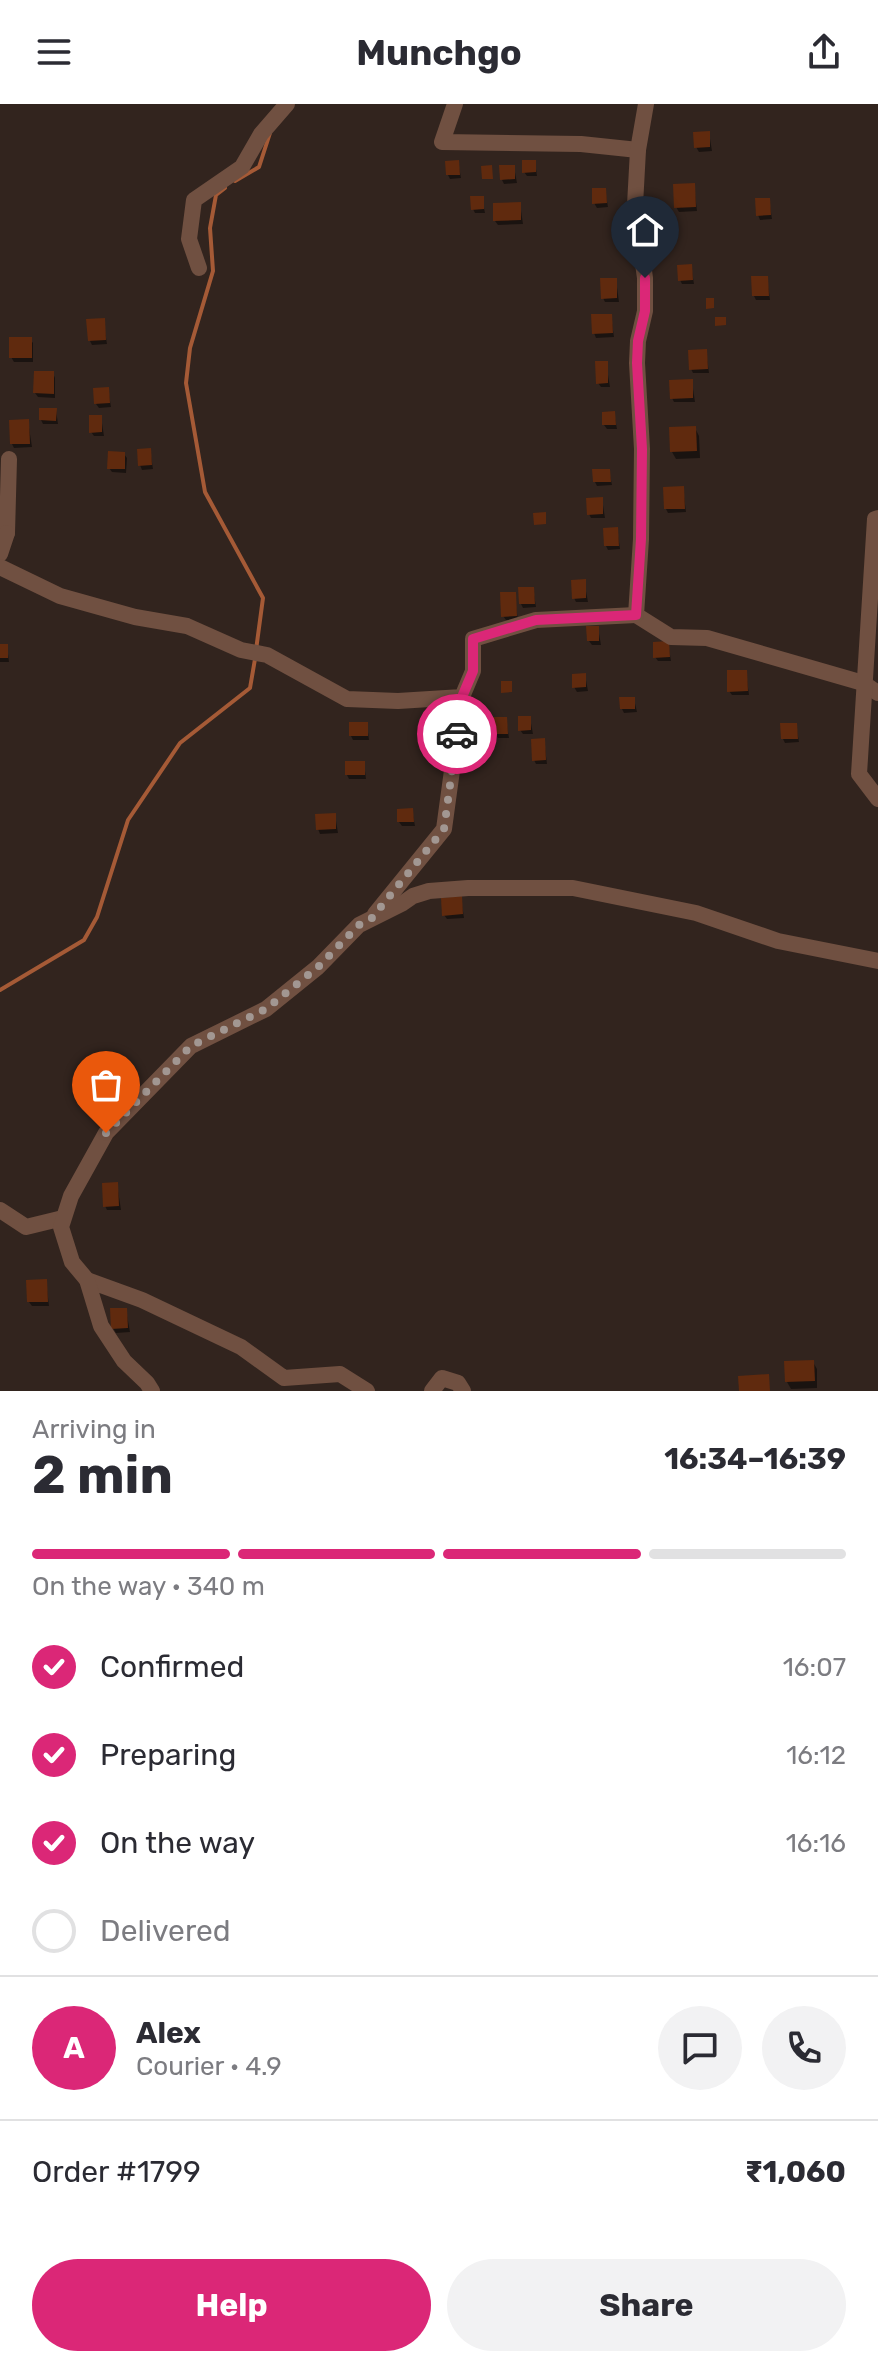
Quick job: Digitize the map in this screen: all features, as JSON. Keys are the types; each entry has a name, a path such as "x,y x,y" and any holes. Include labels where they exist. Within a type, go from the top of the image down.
{"street":[{"path":"199,268 189,239 194,200 242,167 261,134 287,104"},
{"path":"455,104 442,142 581,144 638,150"},
{"path":"636,615 642,449 637,363 645,311 645,278 635,205 638,150 646,104"},
{"path":"0,554 9,459"},
{"path":"878,518 875,519 859,774 878,799"},
{"path":"0,567 60,596 135,617 187,626 241,650 267,655 347,699 398,701 462,697"},
{"path":"371,919 444,829 462,697 473,671 473,639 536,620 636,615 671,637 707,638 863,683 878,693"},
{"path":"152,1391 124,1361 101,1326 87,1280 72,1262 61,1227 71,1196 106,1133 191,1046 266,1009 318,967 359,925 413,896 429,891 573,888 696,913 778,941 878,961"},
{"path":"0,1210 26,1227 63,1218"},
{"path":"87,1280 142,1300 241,1347 284,1378 340,1374 367,1391"},
{"path":"432,1391 442,1378 458,1383 463,1391"}],"building":[{"path":"710,131 710,147 694,148 693,132"},
{"path":"459,160 460,175 446,175 445,161"},
{"path":"522,160 536,160 536,172 522,173"},
{"path":"492,165 493,179 482,179 481,166"},
{"path":"499,165 515,165 515,179 500,180"},
{"path":"695,183 696,207 674,208 673,184"},
{"path":"592,188 606,188 607,203 592,204"},
{"path":"470,196 484,196 484,209 471,210"},
{"path":"755,198 770,198 771,215 756,216"},
{"path":"521,202 521,220 493,221 493,203"},
{"path":"692,264 693,280 678,281 677,265"},
{"path":"751,276 768,276 769,296 752,296"},
{"path":"600,278 617,278 617,298 601,299"},
{"path":"706,298 714,298 714,308 706,309"},
{"path":"591,314 612,314 613,333 592,334"},
{"path":"715,317 726,317 726,325 715,326"},
{"path":"105,318 106,340 88,341 86,319"},
{"path":"9,337 32,337 32,358 9,358"},
{"path":"707,349 708,369 689,370 688,350"},
{"path":"595,361 608,361 608,383 596,384"},
{"path":"34,371 54,371 54,394 33,393"},
{"path":"693,379 693,398 670,399 669,380"},
{"path":"109,387 110,403 94,404 93,388"},
{"path":"39,408 57,408 56,421 39,420"},
{"path":"615,411 616,425 602,425 602,412"},
{"path":"89,415 102,415 102,432 89,433"},
{"path":"29,419 30,444 10,444 9,420"},
{"path":"696,426 697,451 670,452 669,427"},
{"path":"151,448 152,465 138,466 137,449"},
{"path":"108,451 125,452 125,469 107,469"},
{"path":"592,469 610,469 611,482 593,482"},
{"path":"684,486 685,509 664,509 663,487"},
{"path":"603,497 603,514 587,515 586,498"},
{"path":"546,512 546,524 534,525 533,513"},
{"path":"618,527 619,546 604,546 603,528"},
{"path":"586,579 586,598 572,599 571,580"},
{"path":"518,587 534,587 535,604 519,604"},
{"path":"500,592 516,592 517,616 501,617"},
{"path":"586,626 599,626 599,641 587,641"},
{"path":"669,641 670,657 653,658 653,642"},
{"path":"0,644 8,644 8,658 0,658"},
{"path":"727,670 747,670 748,691 727,692"},
{"path":"586,673 586,687 572,688 572,674"},
{"path":"501,681 512,681 512,692 501,693"},
{"path":"619,697 635,697 635,709 620,709"},
{"path":"447,715 448,727 436,728 435,716"},
{"path":"518,716 531,716 531,730 518,731"},
{"path":"493,717 507,717 508,734 493,734"},
{"path":"349,722 368,722 368,736 349,736"},
{"path":"780,723 797,723 798,739 781,739"},
{"path":"545,738 546,760 532,761 531,739"},
{"path":"345,761 365,761 365,775 345,775"},
{"path":"413,808 414,822 397,822 397,809"},
{"path":"336,813 336,829 316,830 315,814"},
{"path":"462,896 463,914 442,916 441,898"},
{"path":"118,1182 119,1206 103,1207 102,1183"},
{"path":"47,1279 48,1302 27,1302 26,1280"},
{"path":"110,1308 127,1308 128,1328 111,1329"},
{"path":"814,1360 815,1381 785,1382 784,1361"},
{"path":"769,1374 770,1391 739,1391 738,1376"}],"waterway":[{"path":"235,181 259,167 270,133"},
{"path":"225,188 216,195 210,228 213,271 190,348 186,383 205,492 263,598 256,650"},
{"path":"0,990 84,940 97,917 128,820 180,743 250,688 255,659"}],"way so far":[{"path":"106,1133 191,1046 266,1009 318,967 359,925 371,919 444,829 457,734"}],"route":[{"path":"457,734 462,697 473,671 473,639 536,620 636,615 642,449 637,363 645,311 645,278"}]}
